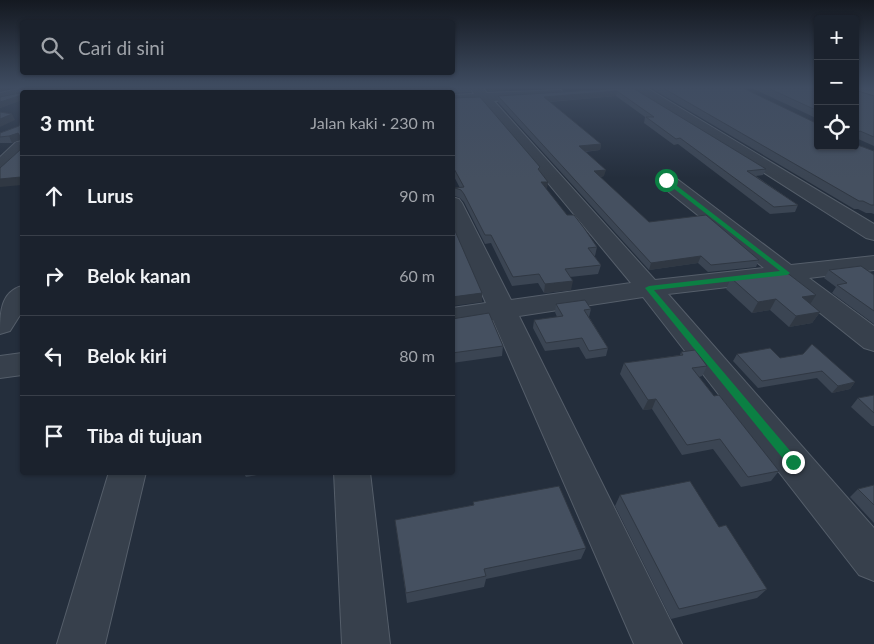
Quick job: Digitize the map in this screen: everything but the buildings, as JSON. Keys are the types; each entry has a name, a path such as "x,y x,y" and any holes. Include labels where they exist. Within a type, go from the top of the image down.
{"street":[{"path":"502,118 649,288 874,560"},
{"path":"686,118 874,233"},
{"path":"0,167 20,148"},
{"path":"666,180 874,341"},
{"path":"455,209 504,309 658,644"},
{"path":"455,316 649,288 874,263"},
{"path":"0,326 20,297"},
{"path":"0,367 20,364"},
{"path":"81,644 127,475"},
{"path":"352,475 366,644"}],"route":[{"path":"666,180 787,273 649,288 793,462"}]}
